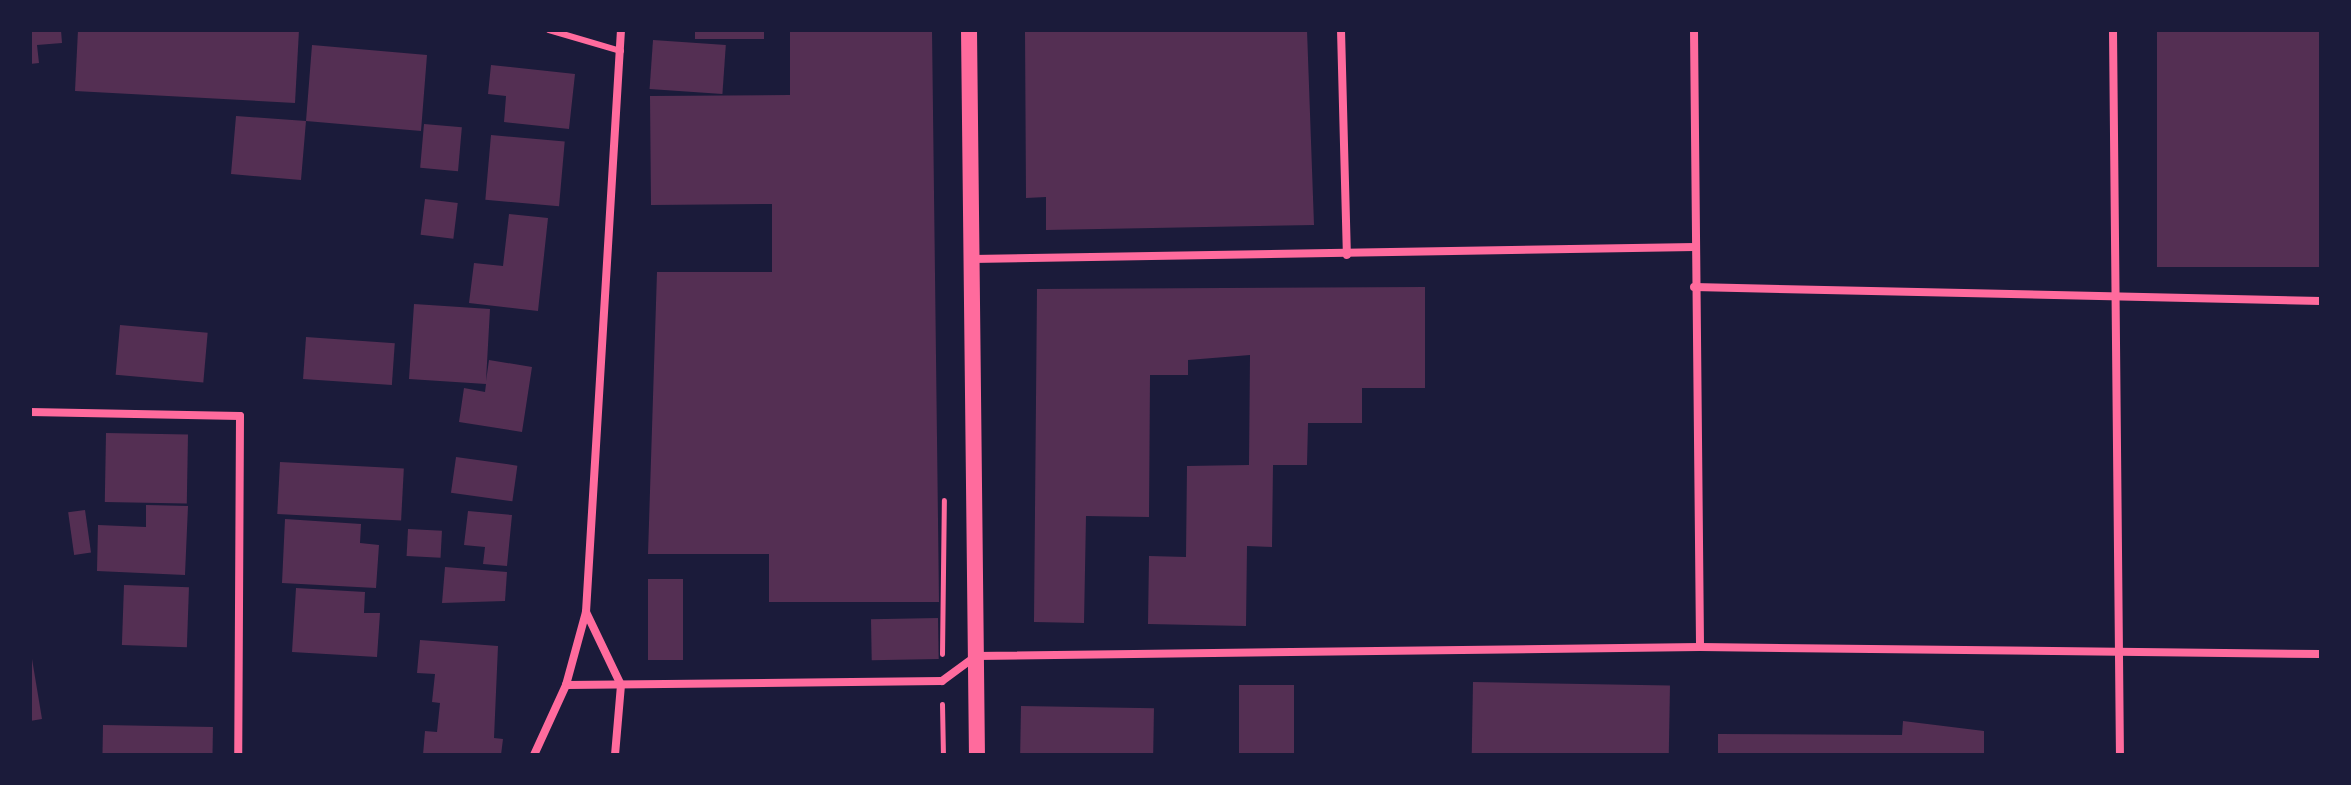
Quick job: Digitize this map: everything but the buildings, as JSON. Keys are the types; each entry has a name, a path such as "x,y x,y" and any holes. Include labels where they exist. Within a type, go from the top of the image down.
{"main road":[{"path":"969,30 977,755"}],"street":[{"path":"534,755 566,685 586,612 621,30"},
{"path":"1341,30 1347,255"},
{"path":"1694,30 1694,287 1700,647"},
{"path":"2113,30 2120,755"},
{"path":"971,259 1695,247"},
{"path":"1694,287 2321,301"},
{"path":"30,412 240,416 238,755"},
{"path":"586,612 621,685 615,755"},
{"path":"566,685 942,681 976,656 1700,647 2321,654"}],"lane":[{"path":"549,30 621,51"}]}
